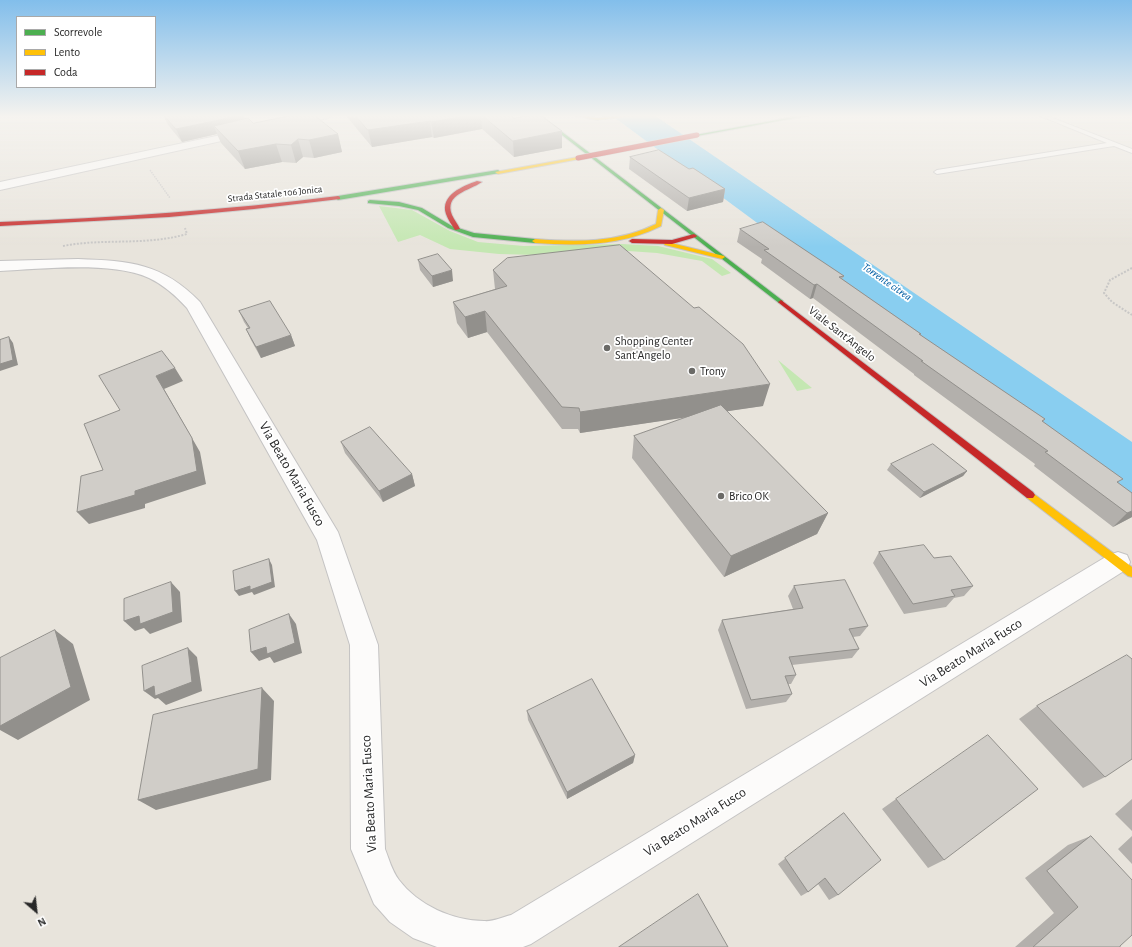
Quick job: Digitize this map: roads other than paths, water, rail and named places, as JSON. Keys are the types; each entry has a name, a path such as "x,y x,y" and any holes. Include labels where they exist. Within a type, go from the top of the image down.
{"main road":[{"name":"Strada Statale 106 Jonica","path":"0,224 100,220 219,211 381,192 569,159"},
{"name":"Viale Sant'Angelo","path":"595,159 1125,568"},
{"path":"457,229 450,218 447,207 457,192 481,181 548,167 563,160"},
{"path":"219,211 281,210 349,203 380,203 416,208 427,212 457,229 489,238 514,241 549,242 637,237 672,242 692,234"},
{"path":"637,237 659,225 662,218 661,210"},
{"path":"637,237 722,257"}],"street":[{"path":"0,186 126,159"},
{"name":"Via Beato Maria Fusco","path":"0,266 77,265 129,268 152,273 169,282 194,306 329,539 364,645 368,849 376,871 386,892 403,909 426,926 455,935 485,940 518,931 1125,568"}],"lane":[{"path":"937,172 1018,159"}],"water":[{"name":"Torrente citrea","path":"671,159 719,159 1132,442 1132,517 932,352"}],"place":[{"name":"Shopping Center Sant'Angelo","path":"607,348"},
{"name":"Trony","path":"692,371"},
{"name":"Brico OK","path":"721,496"}]}
